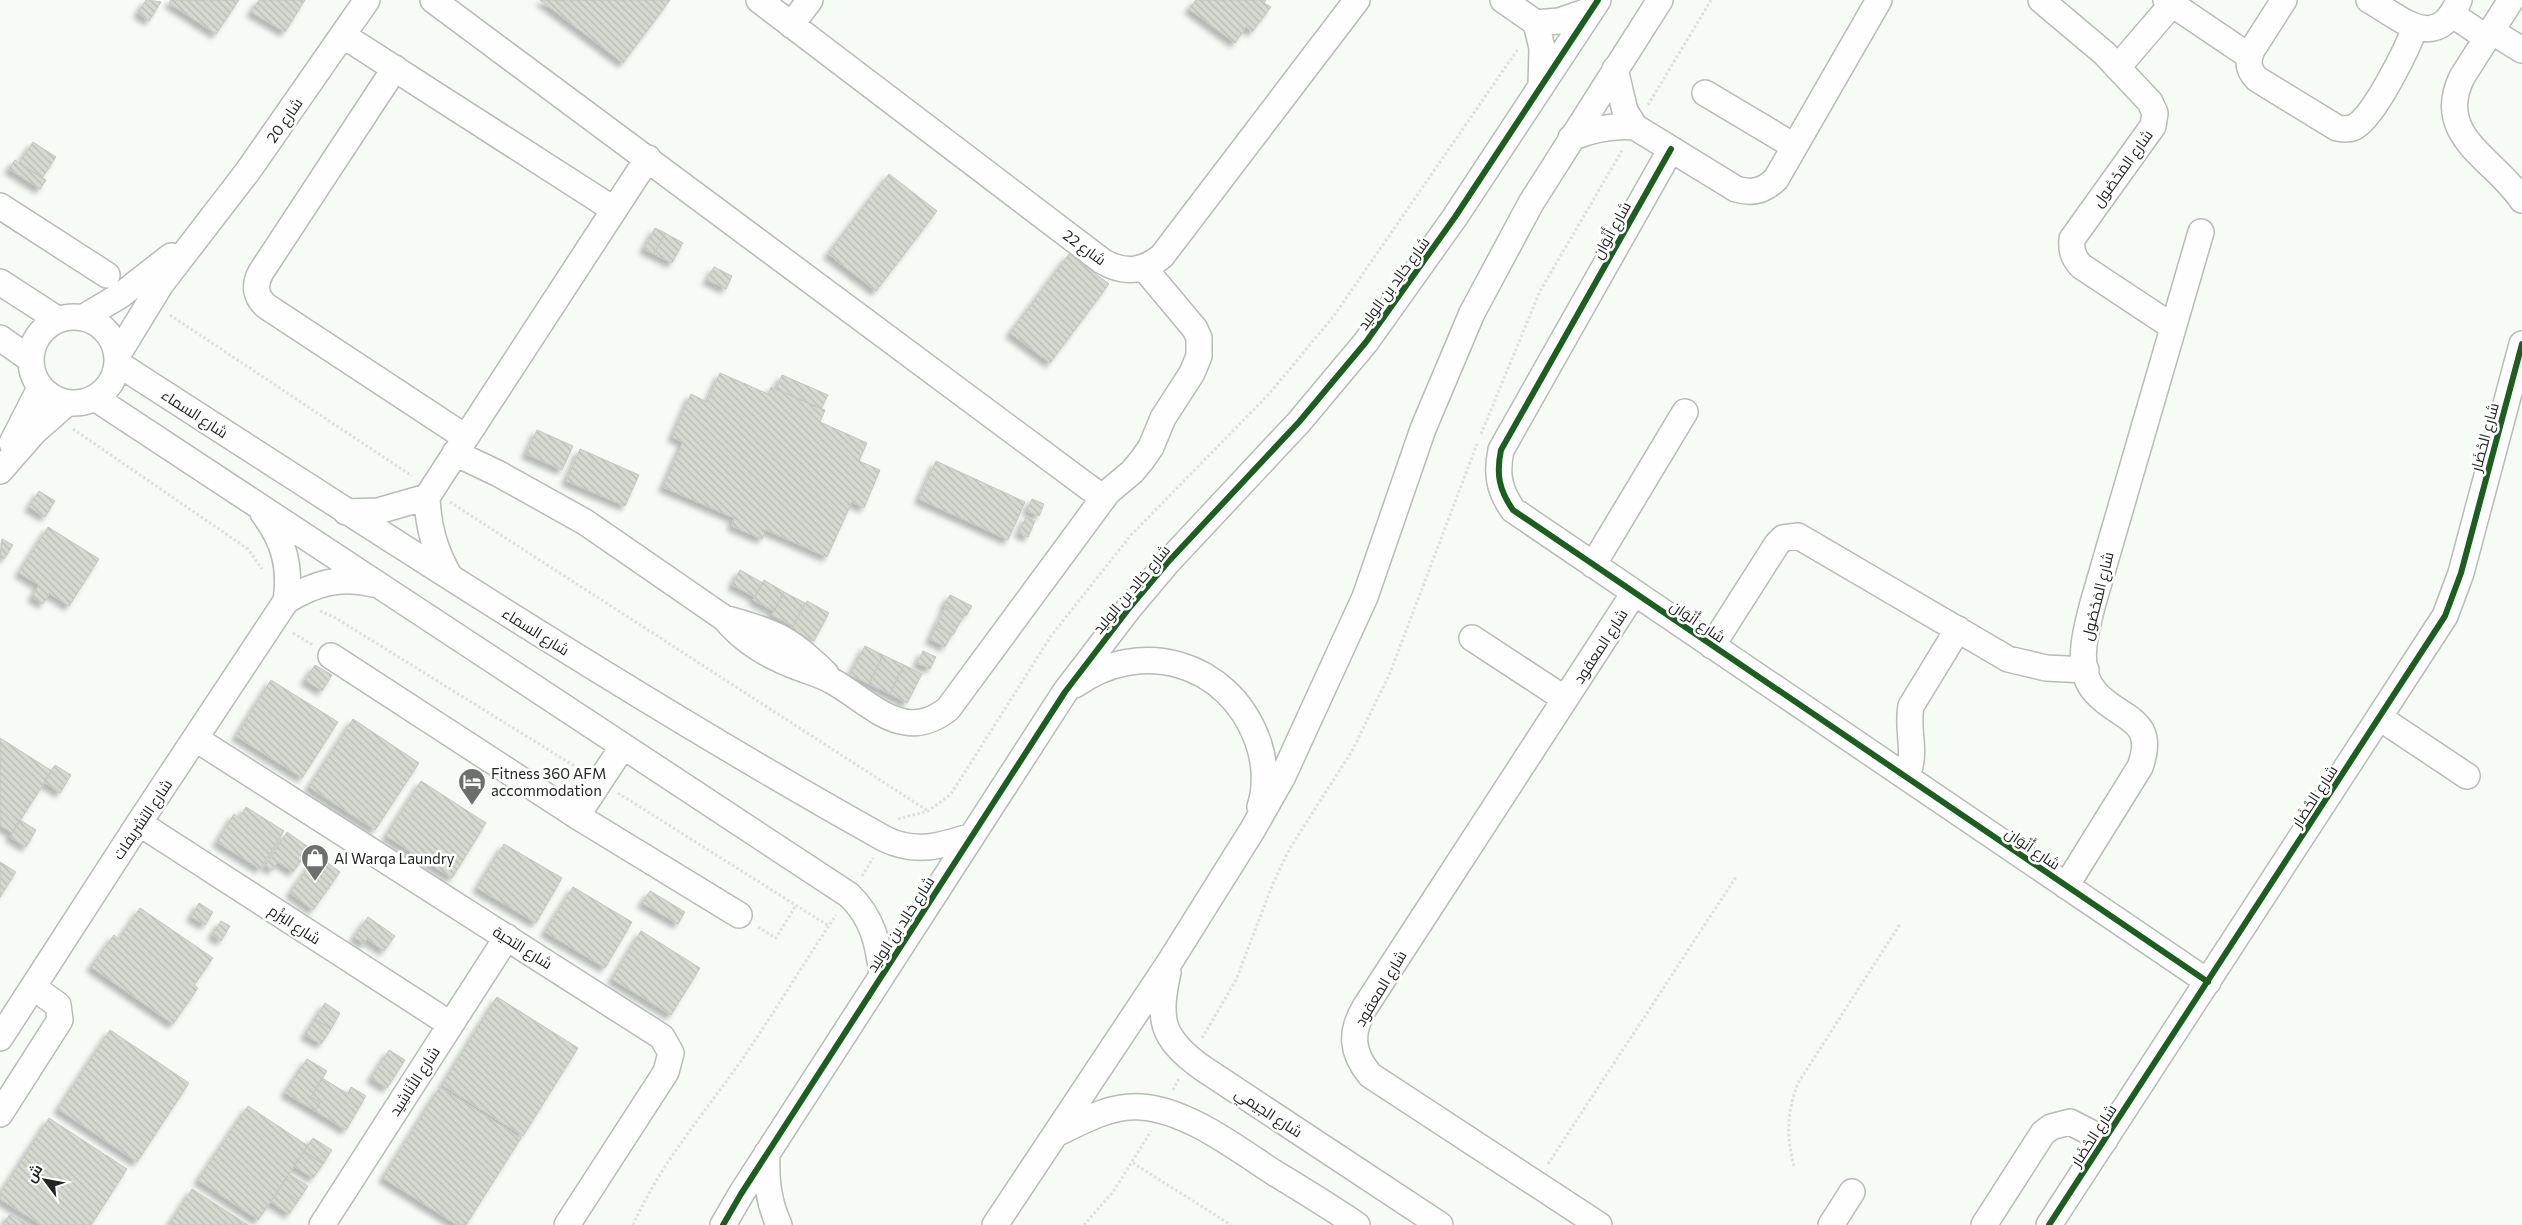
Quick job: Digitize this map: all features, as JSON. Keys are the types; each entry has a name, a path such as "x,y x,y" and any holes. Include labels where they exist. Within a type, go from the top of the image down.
{"street":[{"name":"شارع 20","path":"117,359 146,306 196,236 242,178 344,36 367,0"},
{"path":"433,0 1106,495"},
{"name":"شارع 22","path":"759,0 1102,261 1122,270 1144,268"},
{"path":"792,25 810,0"},
{"path":"395,68 261,272 256,286 257,293 266,306 499,474 585,522 724,618 742,637 763,652 831,680 885,714 903,722 922,722 940,715 954,701 1106,495 1132,472 1151,447 1163,418 1192,373 1199,356 1200,347 1199,338 1190,321 1162,292 1144,268 1162,256 1357,0"},
{"path":"1503,0 1536,23 1559,21 1595,5"},
{"path":"995,1225 1171,960 1253,829 1302,738 1364,596 1424,429 1472,313 1531,203 1660,0"},
{"path":"1571,138 1616,125 1635,127 1736,190 1753,192 1770,185 1776,179 1879,0"},
{"name":"شارع المَحْصُول","path":"2041,0 2074,26 2118,67 2154,107 2155,119 2153,126 2072,239 2071,249 2074,258 2081,266 2173,327"},
{"path":"2284,0 2249,56 2250,70 2257,79 2337,128 2350,129 2363,118 2398,66 2415,27"},
{"path":"2369,0 2415,27 2428,30 2444,25 2456,8 2489,34 2522,50"},
{"path":"2511,0 2457,88 2454,111 2461,134 2522,200"},
{"path":"2118,67 2169,2 2249,56"},
{"name":"شارع خالِد بن الوليد","path":"723,1225 882,974 1066,692 1130,607 1168,562 1299,422 1366,342 1427,259 1595,5"},
{"path":"1536,23 1542,48 1541,87"},
{"path":"344,36 613,209"},
{"path":"1615,69 1625,111 1635,127"},
{"path":"1705,93 1794,146"},
{"name":"شارع أَنْوَان","path":"1671,149 1501,450 1498,482 1512,510 2208,982"},
{"path":"450,578 435,547 427,514 429,493 648,158"},
{"path":"0,206 107,274"},
{"name":"شارع المَحْصُول","path":"2066,886 2140,766 2145,745 2138,724 2096,693 2086,670 2084,642 2093,603 2202,232"},
{"name":"شارع 20","path":"84,317 121,295 196,236"},
{"path":"0,282 58,319"},
{"path":"84,317 103,327 115,345 117,359 114,377 95,398 86,402 67,403 50,396 40,388 33,374 30,358 32,346 46,326 58,319 84,317"},
{"path":"0,338 30,358"},
{"name":"شارع الحْضَار","path":"2049,1225 2433,637 2454,595 2522,344"},
{"name":"شارع السماء","path":"117,359 346,512 450,578 664,711 885,840 899,846 925,848 972,836"},
{"path":"0,463 40,388"},
{"path":"95,398 849,895 860,905 870,921 877,939 882,974"},
{"path":"0,472 34,432 67,403"},
{"path":"1593,565 1685,412"},
{"path":"346,512 378,511 429,493"},
{"name":"شارع التشريفات","path":"258,506 279,536 285,552 288,569 287,620"},
{"path":"1712,646 1777,544 1790,536 1806,539 2008,659 2046,668 2086,670"},
{"name":"شارع التشريفات","path":"0,1038 139,823 196,739 287,620 321,583 341,579 380,586"},
{"name":"شارع المعقود","path":"1599,1225 1370,1075 1360,1063 1355,1050 1353,1034 1357,1020 1365,1006 1634,593"},
{"path":"1906,777 1913,757 1908,719 1911,706 1958,629"},
{"name":"شارع المعقود","path":"1472,638 1565,700"},
{"path":"331,656 578,816 738,915"},
{"path":"1066,692 1087,676 1112,665 1139,660 1175,664 1192,669 1216,682 1236,701 1246,716 1261,749 1264,776 1262,803 1253,829"},
{"path":"2380,718 2467,776"},
{"name":"شارع التحية","path":"196,739 655,1030 668,1044 671,1053 670,1063 658,1086 567,1225"},
{"path":"578,816 624,746"},
{"name":"شارع البَزْم","path":"139,823 450,1024"},
{"name":"شارع الأَنَاشِيد","path":"322,1225 507,937"},
{"name":"شارع الجيمي","path":"1171,960 1162,1001 1164,1025 1177,1048 1190,1059 1440,1225"},
{"path":"0,1114 60,1020 58,1005 33,987"},
{"path":"1056,1134 1112,1110 1141,1107 1162,1111 1192,1122 1356,1225"},
{"path":"1984,1225 2044,1133 2051,1127 2070,1122 2105,1140"},
{"path":"767,1153 766,1182 772,1211 779,1225"},
{"path":"1831,1225 1852,1192"}],"path":[{"path":"1084,1225 1113,1192 1133,1163 1236,980 1273,883 1290,848 1352,751 1394,664 1469,462 1540,291 1711,0"},
{"path":"633,1225 653,1183 694,1122 740,1062 900,818 928,811 950,794 1051,636 1131,534 1269,394 1333,316 1448,153 1536,23"},
{"path":"168,314 429,493 928,811"},
{"path":"73,428 248,549 256,558 263,574"},
{"path":"312,611 324,611 334,617 829,926"},
{"path":"287,620 331,656"},
{"path":"1535,1183 1736,877"},
{"path":"738,915 776,938 796,905"},
{"path":"1794,1166 1787,1131 1792,1100 1798,1083 1900,924"},
{"path":"1133,1163 1230,1225"}],"building":[{"path":"146,0 161,2 149,21 138,13"},
{"path":"171,0 239,0 216,34 169,3"},
{"path":"259,0 305,0 285,32 251,12"},
{"path":"540,0 670,0 623,63"},
{"path":"1196,0 1266,0 1264,3 1271,7 1252,32 1246,27 1235,43 1189,9"},
{"path":"33,142 56,157 42,178 19,163"},
{"path":"15,160 46,180 40,189 9,169"},
{"path":"889,174 937,211 876,291 828,254"},
{"path":"655,228 665,233 654,254 644,249"},
{"path":"665,233 683,243 672,263 654,254"},
{"path":"1069,254 1109,284 1050,363 1010,333"},
{"path":"714,267 732,276 726,289 707,280"},
{"path":"720,373 768,394 771,387 825,410 820,422 867,443 859,461 880,470 864,508 852,502 827,557 766,530 762,539 732,526 734,518 663,487 683,442 672,437 691,394 707,402"},
{"path":"782,375 828,395 821,409 776,389"},
{"path":"537,430 573,446 562,470 526,454"},
{"path":"580,449 639,475 625,506 566,481"},
{"path":"936,461 1025,502 1008,540 919,499"},
{"path":"39,491 55,501 45,517 29,507"},
{"path":"1032,499 1044,504 1039,516 1027,511"},
{"path":"1026,517 1035,521 1028,537 1019,533"},
{"path":"48,527 99,559 69,606 49,593 43,604 32,597 39,585 19,573"},
{"path":"2,539 13,545 4,559 0,557"},
{"path":"740,570 763,583 755,597 732,585"},
{"path":"764,580 784,592 774,611 753,600"},
{"path":"784,592 805,603 793,626 772,615"},
{"path":"950,595 972,606 966,616 944,605"},
{"path":"807,601 829,613 814,641 791,629"},
{"path":"946,606 964,615 953,635 936,626"},
{"path":"936,626 952,634 945,647 930,639"},
{"path":"865,646 883,655 869,684 850,675"},
{"path":"923,651 936,657 930,669 917,663"},
{"path":"883,655 904,665 890,694 869,684"},
{"path":"315,665 332,675 322,691 305,680"},
{"path":"904,665 922,674 907,703 890,694"},
{"path":"271,680 338,722 302,778 236,736"},
{"path":"353,719 419,763 375,830 309,787"},
{"path":"0,738 52,771 12,833 0,825"},
{"path":"55,765 71,775 60,793 44,782"},
{"path":"421,781 486,823 452,878 386,836"},
{"path":"246,807 284,831 260,869 217,842 234,814 239,818"},
{"path":"20,820 36,830 26,847 10,837"},
{"path":"287,832 310,848 293,872 278,862 272,870 265,866"},
{"path":"504,844 562,878 536,923 477,888"},
{"path":"0,862 16,872 0,897"},
{"name":"Al Warqa Laundry","path":"311,863 323,871 328,863 340,872 313,910 290,893"},
{"path":"573,887 632,922 605,968 545,932"},
{"path":"650,891 685,912 678,924 642,903"},
{"path":"199,903 213,912 205,925 191,917"},
{"path":"140,908 213,958 194,985 198,988 173,1024 91,967 114,935 119,939"},
{"path":"368,917 395,936 384,951 367,939 364,944 354,937"},
{"path":"221,921 230,926 221,941 212,935"},
{"path":"641,931 700,968 671,1015 612,979"},
{"path":"497,997 578,1048 523,1136 442,1085"},
{"path":"325,1003 340,1013 331,1029 315,1019"},
{"path":"315,1019 331,1029 321,1044 305,1035"},
{"path":"110,1030 189,1083 137,1162 58,1109"},
{"path":"389,1050 405,1060 387,1088 371,1078"},
{"path":"307,1059 327,1071 311,1097 320,1102 315,1111 285,1093"},
{"path":"322,1078 348,1094 351,1087 366,1096 346,1130 315,1111 320,1102 311,1097"},
{"path":"440,1087 521,1138 466,1225 457,1225 383,1178"},
{"path":"248,1106 308,1146 258,1220 198,1180"},
{"path":"49,1118 127,1169 91,1225 41,1225 0,1199 0,1194"},
{"path":"313,1138 332,1150 323,1164 304,1151"},
{"path":"304,1151 323,1164 313,1178 294,1166"},
{"path":"289,1174 308,1186 298,1201 280,1188"},
{"path":"280,1188 298,1201 289,1214 271,1202"},
{"path":"192,1189 248,1225 169,1225"},
{"path":"10,1214 28,1225 3,1225"}],"cycle path":[{"path":"723,1225 741,1194 1065,692 1130,607 1168,562 1299,422 1366,342 1455,217 1598,0"},
{"path":"1671,149 1501,450 1500,482 1508,503 1513,510 2208,982"},
{"path":"2049,1225 2445,616 2461,573 2522,344"}],"place":[{"name":"Fitness 360 AFM accommodation","path":"472,806"},
{"name":"Al Warqa Laundry","path":"315,882"}]}
